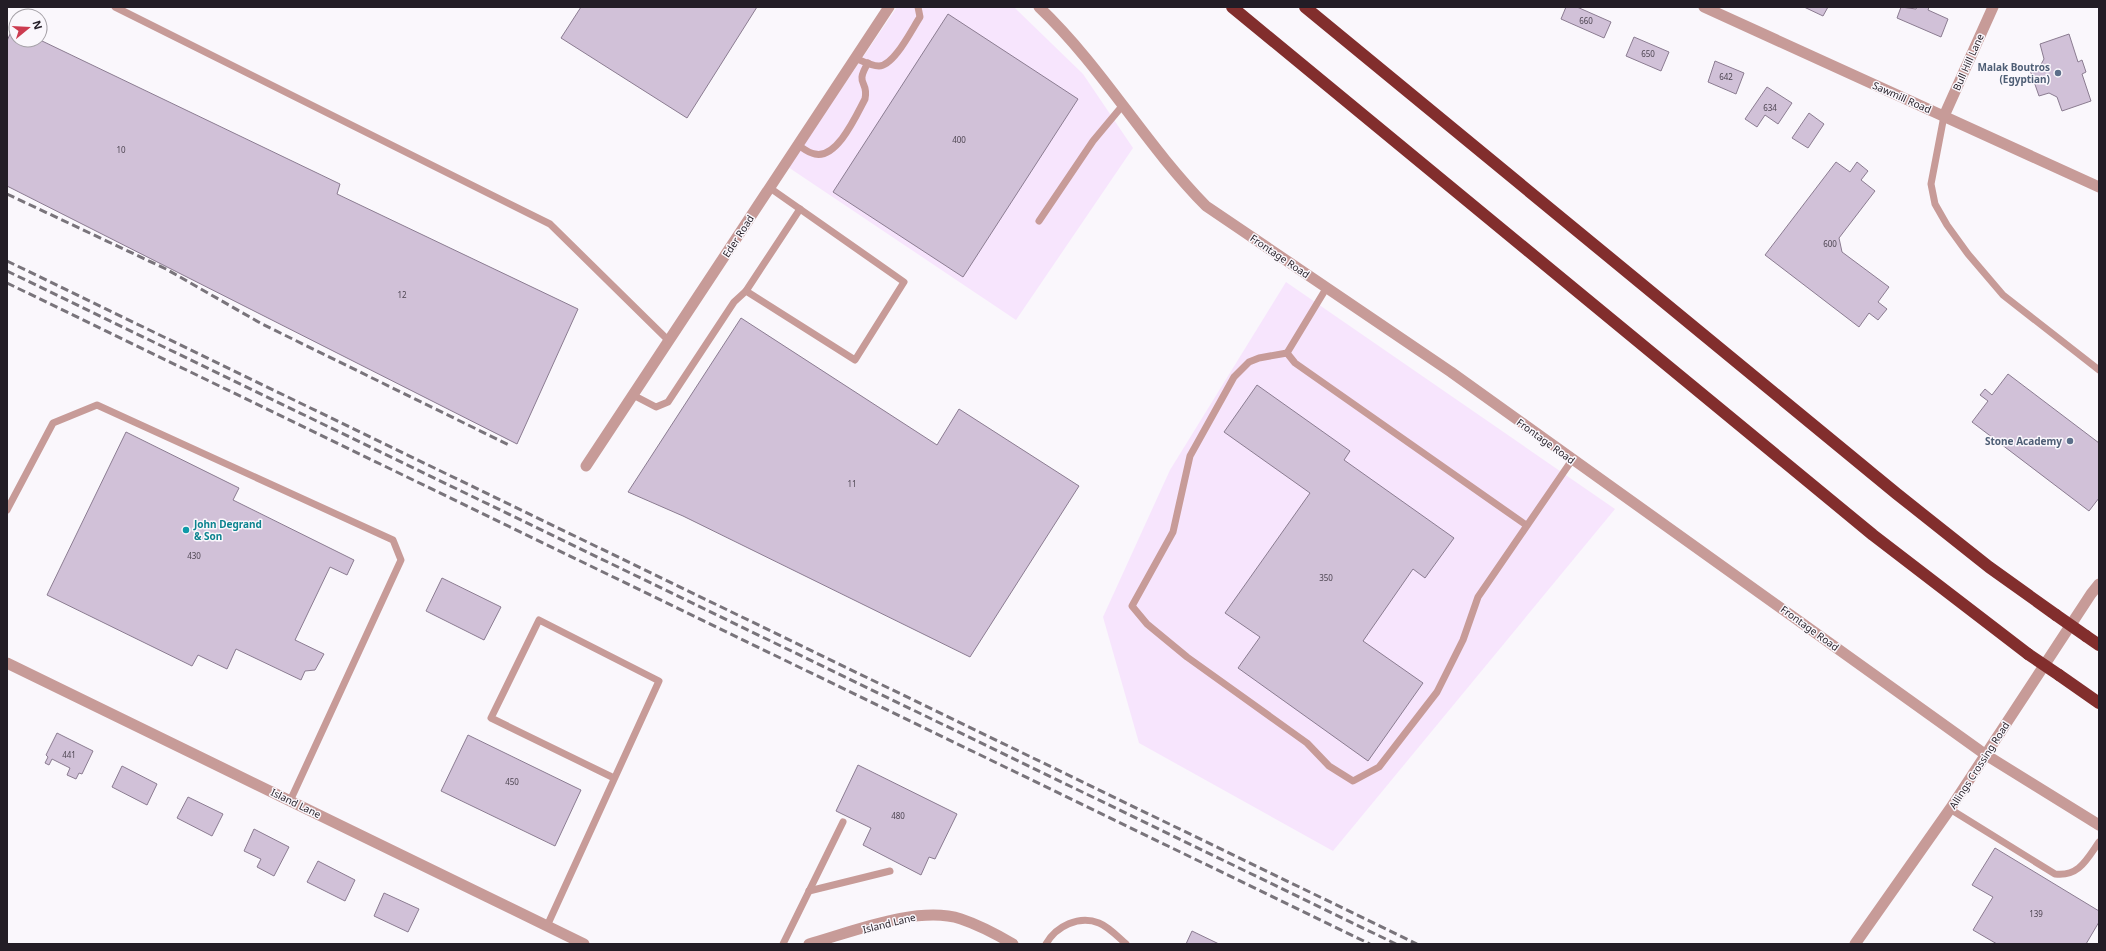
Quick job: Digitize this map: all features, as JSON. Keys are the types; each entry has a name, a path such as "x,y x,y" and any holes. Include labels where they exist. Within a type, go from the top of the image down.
{"highway":[{"path":"1232,7 1873,535 2028,654 2099,702"},
{"path":"1305,7 1897,494 1989,566 2099,645"}],"street":[{"name":"Eder Road","path":"586,466 889,7"},
{"name":"Frontage Road","path":"1039,7 1073,41 1098,70 1181,180 1206,206 1451,372 1986,755 2099,825"},
{"name":"Sawmill Road","path":"1704,7 2099,187"},
{"name":"Bull Hill Lane","path":"1944,116 1993,7"},
{"name":"Allings Crossing Road","path":"1856,944 1950,809 2099,584"},
{"name":"Island Lane","path":"7,663 584,944"},
{"name":"Island Lane","path":"809,944 903,918 930,915 960,918 990,930 1013,944"}],"lane":[{"path":"115,7 550,224 669,341"},
{"path":"855,58 880,66 888,63 901,48 920,17 918,7"},
{"path":"798,145 816,155 827,153 835,148 865,99 867,92 862,82 861,75 868,63"},
{"path":"1039,221 1093,141 1123,105"},
{"path":"1944,116 1931,184 1935,204 1947,225 1968,254 2003,295 2099,370"},
{"path":"746,291 855,360 867,344 904,282 770,188"},
{"path":"633,395 656,408 668,402 734,302 746,291 800,209"},
{"path":"1327,287 1287,352 1259,358 1249,362 1234,377 1190,456 1173,532 1132,606 1147,624 1188,658 1307,743 1329,766 1353,781 1379,767 1437,692 1463,640 1478,597 1572,460"},
{"path":"1287,352 1295,363 1526,526"},
{"path":"7,510 53,423 96,405 393,540 401,560 290,801"},
{"path":"546,926 659,681 540,620 491,718 614,778"},
{"path":"1950,809 2055,874 2072,873 2080,869 2099,842"},
{"path":"784,944 842,822"},
{"path":"809,891 890,871"},
{"path":"1046,944 1057,929 1066,924 1089,920 1100,923 1126,944"}],"shaded area":[{"path":"897,7 1014,7 1083,74 1133,148 1016,320 788,167"},
{"path":"1286,282 1615,509 1333,851 1139,743 1103,617 1170,470"}],"building":[{"path":"581,7 757,7 687,118 561,38"},
{"path":"1566,7 1577,7 1611,22 1604,38 1561,19"},
{"path":"1804,7 1828,7 1823,16"},
{"path":"1901,7 1916,9 1917,7 1929,7 1928,10 1948,19 1941,37 1897,18"},
{"path":"948,14 1078,99 963,277 833,192"},
{"name":"Malak Boutros (Egyptian)","path":"2069,34 2078,62 2082,60 2086,72 2082,74 2091,101 2062,111 2057,97 2049,93 2039,96 2030,70 2039,68 2044,59 2040,44"},
{"path":"1634,37 1669,52 1661,71 1626,56"},
{"path":"8,39 8,48 48,48 48,44 340,184 337,194 578,309 517,444 7,186"},
{"path":"1715,61 1744,73 1736,94 1708,82"},
{"path":"1767,87 1792,103 1778,124 1765,115 1757,127 1745,119"},
{"path":"1809,113 1824,124 1808,148 1792,138"},
{"path":"1836,162 1850,172 1857,162 1868,171 1861,180 1875,191 1839,238 1842,252 1889,287 1878,302 1887,309 1878,320 1869,313 1859,327 1765,255"},
{"path":"741,318 937,445 959,409 1079,486 970,657 683,516 628,492"},
{"path":"2008,374 2099,443 2099,498 2089,511 1972,422 1988,401 1980,395 1985,389 1992,395"},
{"path":"1257,385 1350,451 1344,460 1454,538 1425,578 1413,569 1363,641 1423,683 1368,761 1238,668 1260,637 1225,613 1310,493 1224,432"},
{"name":"John Degrand & Son","path":"126,432 239,488 233,500 354,560 347,575 330,567 295,640 324,654 315,670 305,671 301,680 236,649 227,669 198,655 192,666 47,595"},
{"path":"442,578 501,607 484,640 426,611"},
{"path":"57,733 93,751 82,774 79,773 76,779 67,775 70,768 52,759 49,765 45,763 48,757 46,755"},
{"path":"468,735 581,790 555,846 441,791"},
{"path":"858,765 957,814 935,859 929,857 921,875 863,845 871,828 836,811"},
{"path":"122,766 157,784 147,805 112,787"},
{"path":"188,797 223,814 212,836 177,818"},
{"path":"254,829 289,847 274,876 257,867 261,859 244,851"},
{"path":"1995,848 2099,911 2099,922 2086,944 1997,944 1973,930 1993,897 1972,885"},
{"path":"318,861 355,880 345,901 307,882"},
{"path":"384,893 419,909 408,932 374,916"},
{"path":"1192,931 1219,944 1186,944"}],"railway":[{"path":"7,194 166,269 262,324 511,446"},
{"path":"7,261 1417,944"},
{"path":"7,271 1396,944"},
{"path":"7,283 1370,944"}],"place":[{"name":"Malak Boutros (Egyptian)","path":"2058,73"},
{"name":"Stone Academy","path":"2070,441"},
{"name":"John Degrand & Son","path":"186,530"}]}
